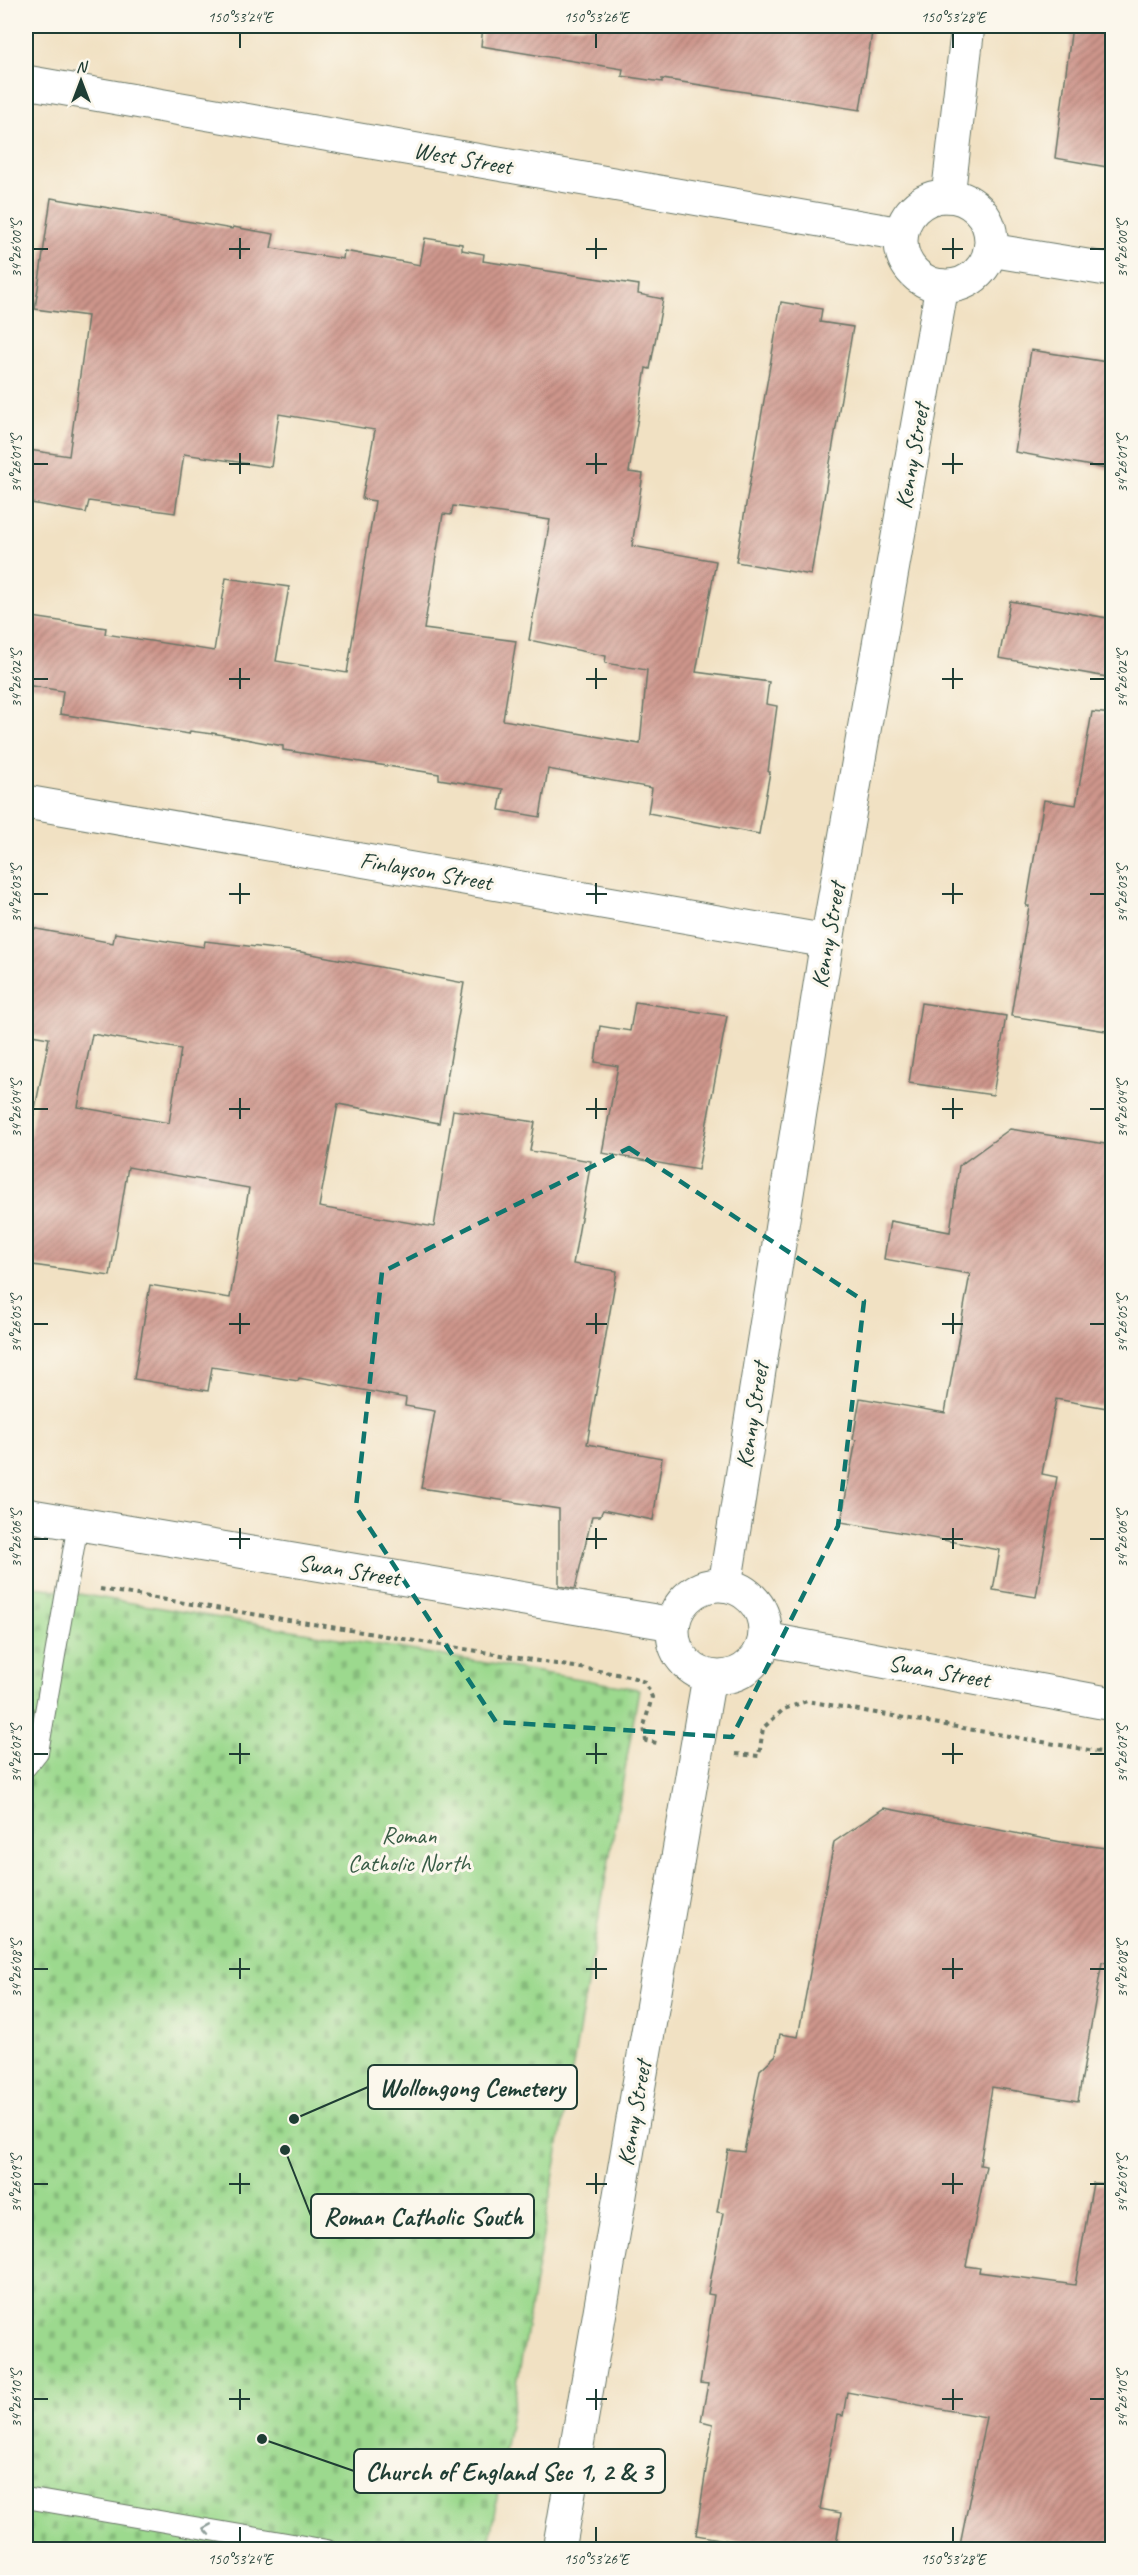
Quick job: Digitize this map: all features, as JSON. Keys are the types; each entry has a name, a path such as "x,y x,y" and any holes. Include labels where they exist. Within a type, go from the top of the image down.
{"street":[{"path":"948,196 968,26"},
{"name":"West Street","path":"26,82 901,234"},
{"path":"957,196 971,203 982,213 989,226 990,250 983,269 971,279 957,285 942,286 927,282 915,275 906,263 901,248 901,234 906,220 915,208 927,200 957,196"},
{"path":"990,250 1113,270"},
{"name":"Kenny Street","path":"725,1585 827,941 942,286"},
{"name":"Finlayson Street","path":"26,802 827,941"},
{"name":"Swan Street","path":"26,1515 673,1624"},
{"path":"709,1585 725,1585 740,1589 752,1598 761,1610 765,1624 765,1639 760,1653 751,1665 739,1674 709,1677 682,1660 675,1646 673,1624 682,1602 695,1592 709,1585"},
{"name":"Swan Street","path":"765,1639 1113,1704"},
{"name":"Kenny Street","path":"559,2550 709,1677"}],"lane":[{"path":"26,1767 38,1752 78,1524"},
{"path":"26,2498 327,2550"}],"path":[{"path":"67,1584 629,1676 645,1682 652,1697 644,1726 646,1741"},
{"path":"759,1756 763,1728 784,1709 807,1701 1113,1754"}],"highlighted area":[{"path":"629,1148 864,1301 838,1526 732,1737 496,1722 356,1507 382,1272"}],"green space":[{"name":"Roman Catholic North","path":"26,1585 639,1689 488,2549 26,2549"}],"building":[{"path":"483,26 873,26 860,110 662,79 662,82 622,76 623,69 481,46"},
{"path":"1072,26 1113,26 1113,168 1055,158"},
{"path":"51,198 274,234 271,248 343,259 344,251 420,265 425,238 462,244 462,250 484,254 483,261 639,285 638,294 663,299 650,369 646,368 629,472 643,474 632,546 716,561 696,672 769,682 766,704 777,706 768,772 770,772 759,834 648,813 652,788 548,769 540,817 499,810 503,789 439,779 439,774 283,750 283,746 212,733 190,731 189,734 60,714 63,691 26,685 26,616 106,628 105,634 214,651 226,578 289,587 276,661 347,673 375,501 362,499 375,430 279,414 271,467 184,454 175,513 89,501 86,513 26,502 29,450 69,456 88,316 35,309","holes":["453,506 550,520 529,640 606,656 605,663 647,670 640,744 503,720 516,641 424,629 443,514 451,515"]},
{"path":"781,302 822,309 820,322 853,327 811,575 736,562"},
{"path":"1031,350 1113,363 1113,470 1015,452"},
{"path":"1010,601 1113,619 1113,678 999,658"},
{"path":"1092,712 1113,714 1113,1032 1011,1016 1044,800 1076,805"},
{"path":"26,927 113,943 115,933 204,947 205,941 301,952 464,983 439,1123 338,1104 319,1207 434,1227 453,1110 535,1122 530,1151 591,1161 573,1264 617,1271 587,1444 662,1458 653,1520 603,1510 600,1516 592,1516 575,1589 559,1586 559,1509 421,1488 435,1411 405,1406 406,1398 299,1378 298,1381 212,1367 208,1391 134,1379 150,1285 230,1298 249,1188 128,1167 110,1276 26,1264 26,1154 49,1038 26,1034","holes":["92,1034 181,1049 169,1123 78,1107"]},
{"path":"635,1002 727,1016 698,1170 602,1153 618,1066 595,1062 600,1026 630,1031"},
{"path":"921,1003 1006,1016 993,1095 909,1083"},
{"path":"1010,1129 1112,1145 1108,1169 1113,1170 1113,1409 1056,1399 1042,1474 1057,1477 1036,1597 993,1590 1000,1550 841,1522 856,1440 853,1439 860,1398 945,1413 970,1274 884,1259 890,1221 950,1232 959,1166"},
{"path":"884,1808 1061,1842 1113,1849 1113,1964 1102,1962 1078,2101 992,2087 980,2165 986,2166 966,2266 980,2268 979,2272 1075,2285 1093,2183 1113,2184 1113,2550 959,2550 986,2417 847,2392 843,2416 837,2415 820,2509 841,2513 835,2550 799,2550 760,2542 759,2546 696,2535 713,2424 701,2421 708,2384 700,2383 714,2295 708,2294 723,2213 717,2212 728,2150 744,2152 760,2070 776,2055 780,2034 798,2037 834,1842"}],"place":[{"name":"Wollongong Cemetery","path":"294,2119"},
{"name":"Roman Catholic South","path":"285,2150"},
{"name":"Church of England Sec 1, 2 & 3","path":"262,2439"}]}
